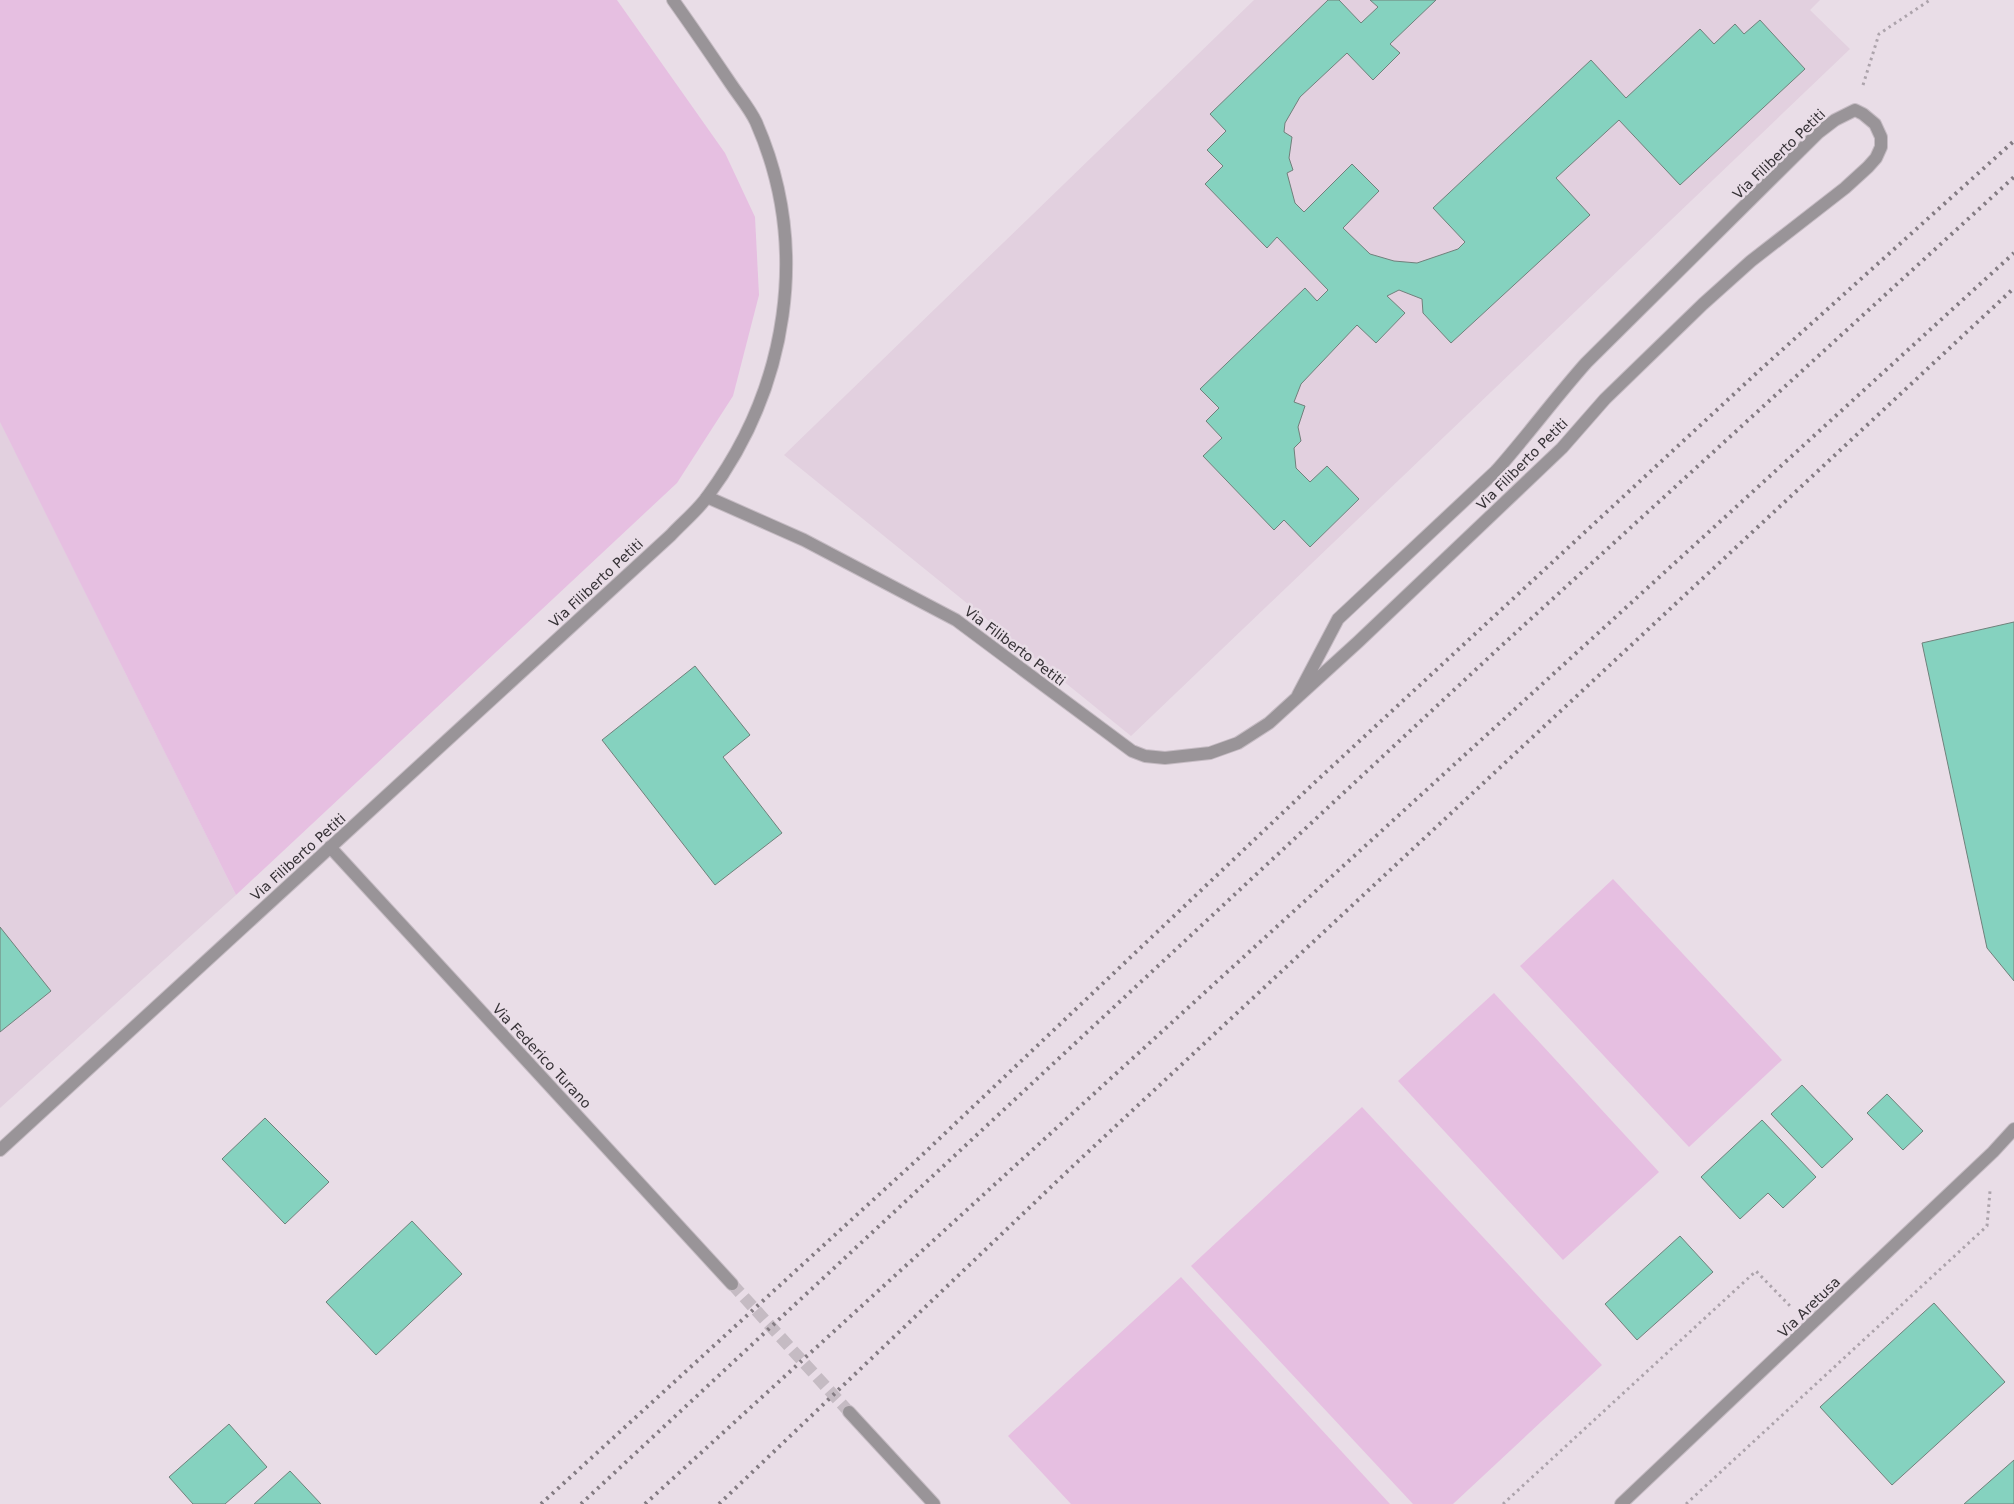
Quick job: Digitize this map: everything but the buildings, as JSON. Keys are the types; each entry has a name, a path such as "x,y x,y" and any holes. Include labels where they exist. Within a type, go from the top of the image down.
{"street":[{"path":"673,0 755,120 773,166 786,234 785,306 770,375 758,407 739,446 706,498"},
{"name":"Via Filiberto Petiti","path":"0,1150 656,549 706,498 804,540 956,620 1121,744 1145,756 1165,758 1194,756 1210,753 1249,737 1269,723 1358,642 1562,448 1605,399 1704,304 1751,261 1845,188 1868,167 1876,158 1881,147 1882,137 1875,124 1856,110 1835,120 1818,133 1586,363 1496,471 1338,620 1298,695"},
{"name":"Via Federico Turano","path":"330,848 732,1284"},
{"name":"Via Aretusa","path":"1621,1504 1810,1327 1993,1152 2014,1129"},
{"path":"849,1412 934,1504"}],"path":[{"path":"1856,110 1879,34 1930,0"},
{"path":"1686,1504 1987,1226 1993,1152"},
{"path":"1503,1504 1756,1271 1810,1327"}],"shaded area":[{"path":"0,0 617,0 725,153 755,217 759,295 733,396 677,483 236,895 0,422"},
{"path":"1254,0 1820,0 1810,10 1850,49 1131,736 784,455"},
{"path":"0,421 236,895 0,1108"},
{"path":"1613,879 1782,1060 1689,1147 1520,966"},
{"path":"1494,993 1659,1172 1563,1260 1398,1081"},
{"path":"1362,1107 1602,1365 1453,1504 1413,1504 1191,1266"},
{"path":"1181,1277 1390,1504 1071,1504 1008,1436"}],"tunnel":[{"path":"732,1284 849,1412"}],"railway":[{"path":"541,1504 920,1157 1312,785 1761,369 2014,141"},
{"path":"581,1504 1499,648 2014,177"},
{"path":"645,1504 2014,253"},
{"path":"719,1504 1074,1165 2014,288"}]}
